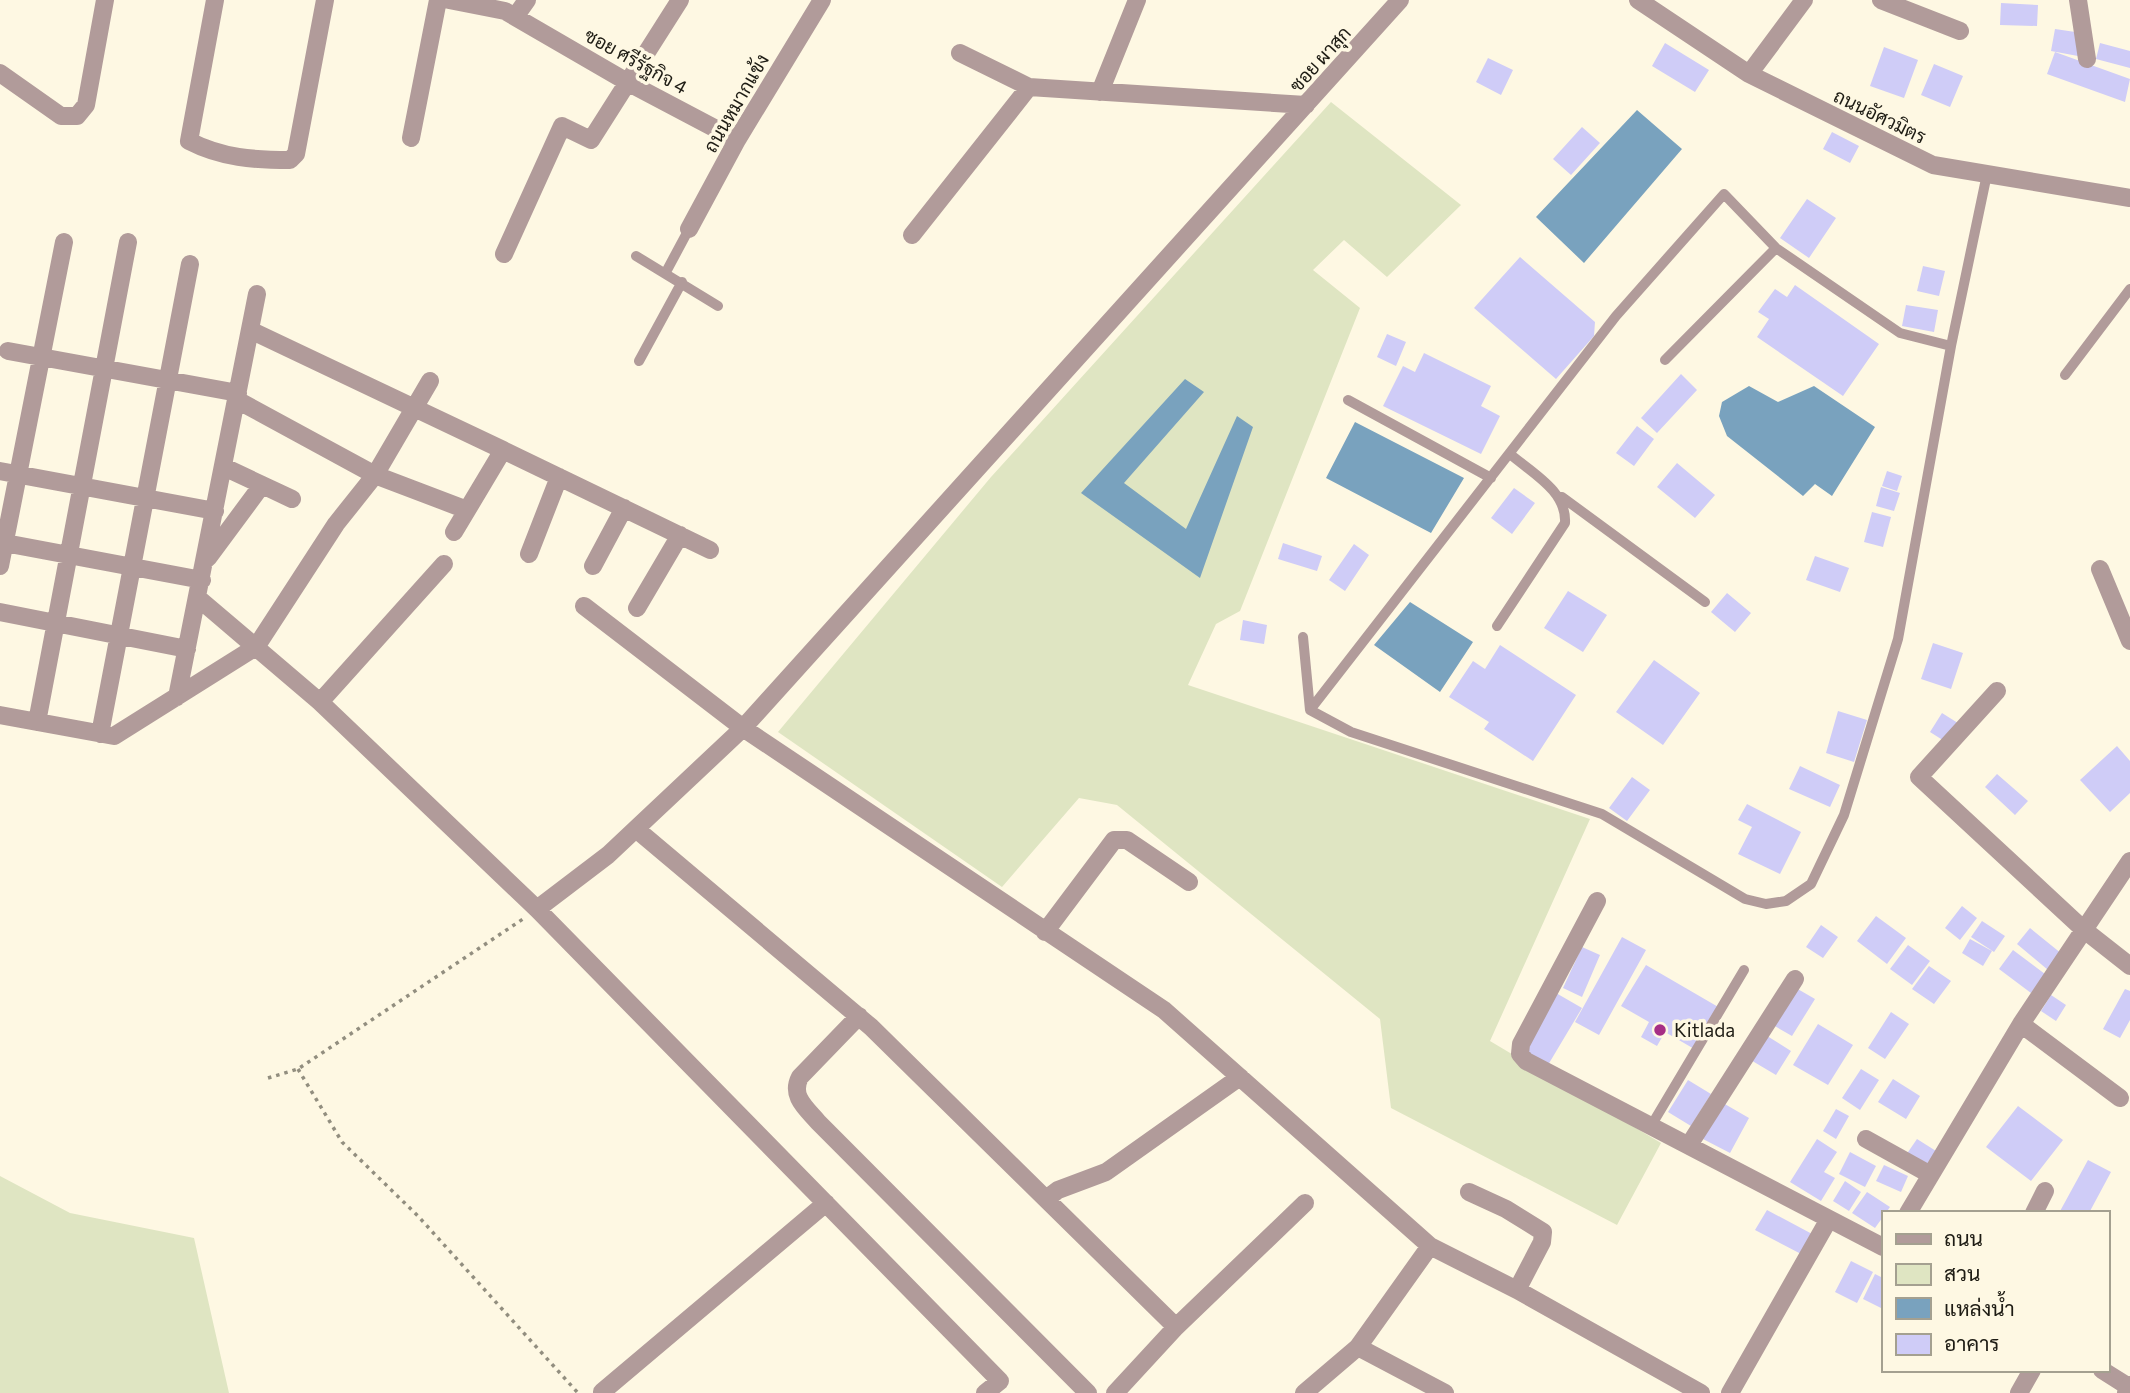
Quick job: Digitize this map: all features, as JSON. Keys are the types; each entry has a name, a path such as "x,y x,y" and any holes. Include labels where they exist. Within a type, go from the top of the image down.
{"street":[{"path":"0,73 61,116 77,116 86,105 105,0"},
{"path":"215,0 189,141 210,152 240,158 290,160 296,154 325,0"},
{"path":"411,138 438,0"},
{"name":"ซอย ศรีรัฐกิจ 4","path":"449,0 505,11 629,83 737,140"},
{"path":"515,17 527,0"},
{"path":"503,254 562,126 592,140 680,0"},
{"name":"ถนนหมากแข้ง","path":"689,229 737,140 822,0"},
{"path":"1100,92 1137,0"},
{"name":"ซอย ผาสุก","path":"537,909 608,855 743,728 1400,0"},
{"path":"1749,74 1804,0"},
{"path":"1881,0 1960,31"},
{"path":"2078,0 2087,59"},
{"name":"ถนนอัศวมิตร","path":"1646,2 1749,74 1933,165 2130,198"},
{"path":"960,53 1029,87 1306,106"},
{"path":"912,235 1029,87"},
{"path":"37,722 128,242"},
{"path":"0,566 2,542 64,243"},
{"path":"100,734 190,264"},
{"path":"177,697 257,295"},
{"path":"250,330 710,550"},
{"path":"8,351 167,380 237,397 375,475 467,510"},
{"path":"0,715 114,736 256,647 336,523 375,475 430,381"},
{"path":"454,532 503,450"},
{"path":"223,467 292,499"},
{"path":"0,471 215,511"},
{"path":"528,554 559,477"},
{"path":"205,561 262,485"},
{"path":"593,566 624,508"},
{"path":"637,608 680,536"},
{"path":"2,542 132,567 200,589 256,647 320,702 537,909 1000,1381 985,1393"},
{"path":"320,702 444,565"},
{"path":"2099,569 2130,641"},
{"path":"584,606 743,728 1164,1010 1430,1246 1517,1290 1701,1393"},
{"path":"0,612 187,649"},
{"path":"1997,691 1919,777 2083,929 2130,966"},
{"path":"636,829 859,1016 1176,1328"},
{"path":"1045,932 1114,840 1127,840 1189,882"},
{"path":"1909,1211 2021,1024 2130,861"},
{"path":"1597,901 1521,1044 1520,1054 1526,1062 1882,1246"},
{"path":"1689,1145 1795,979"},
{"path":"859,1016 800,1077 795,1088 797,1096 818,1122 1088,1393"},
{"path":"2021,1024 2120,1098"},
{"path":"1046,1199 1058,1190 1106,1172 1240,1077"},
{"path":"1866,1139 1929,1174"},
{"path":"2036,1211 2045,1191"},
{"path":"1469,1192 1506,1209 1543,1233 1517,1290"},
{"path":"602,1392 826,1203"},
{"path":"1115,1393 1176,1328 1305,1203"},
{"path":"1730,1393 1829,1219"},
{"path":"1304,1393 1359,1347 1430,1246"},
{"path":"1359,1347 1445,1393"},
{"path":"2019,1393 2031,1372"},
{"path":"2105,1372 2128,1388"}],"lane":[{"path":"1310,710 1352,732 1602,814 1745,899 1766,904 1786,901 1811,884 1844,815 1898,639 1951,346 1987,174"},
{"path":"1310,710 1616,316 1724,194 1776,248 1900,333 1951,346"},
{"path":"666,272 689,229"},
{"path":"1665,360 1776,248"},
{"path":"636,256 718,306"},
{"path":"639,361 682,282"},
{"path":"2065,375 2130,289"},
{"path":"1348,400 1491,478"},
{"path":"1510,454 1558,495 1704,602"},
{"path":"1497,626 1565,523 1566,508 1558,495"},
{"path":"1303,637 1310,710"},
{"path":"1651,1126 1744,970"}],"path":[{"path":"268,1078 298,1069 537,909"},
{"path":"298,1069 342,1142 418,1216 578,1393"}],"green space":[{"path":"1331,102 1461,205 1387,277 1344,240 1313,270 1360,308 1240,611 1216,624 1188,685 1590,819 1490,1041 1661,1143 1617,1225 1391,1108 1380,1019 1117,805 1079,798 1002,887 778,732 991,477"},
{"path":"0,1176 70,1213 194,1238 229,1393 0,1393"}],"water":[{"path":"1637,110 1682,149 1584,263 1536,217"},
{"path":"1185,379 1204,392 1124,483 1186,529 1237,416 1253,427 1200,578 1081,493"},
{"path":"1749,386 1778,402 1814,386 1875,427 1832,496 1815,484 1803,496 1727,436 1719,416 1722,402"},
{"path":"1355,422 1464,478 1431,533 1326,478"},
{"path":"1410,602 1473,642 1440,692 1374,645"}],"building":[{"path":"2001,3 2038,5 2037,26 2000,25"},
{"path":"2055,29 2082,33 2078,56 2051,51"},
{"path":"1665,43 1709,70 1695,92 1652,66"},
{"path":"2100,43 2130,51 2130,68 2096,59"},
{"path":"1884,47 1918,60 1904,98 1870,86"},
{"path":"2055,52 2130,79 2125,102 2047,74"},
{"path":"1488,58 1513,70 1501,95 1476,82"},
{"path":"1934,64 1963,76 1950,107 1921,95"},
{"path":"1582,127 1600,143 1571,175 1553,159"},
{"path":"1832,132 1859,146 1850,163 1823,149"},
{"path":"1807,199 1836,218 1809,258 1780,238"},
{"path":"1520,257 1595,322 1594,336 1556,379 1474,308"},
{"path":"1923,266 1945,271 1939,296 1917,291"},
{"path":"1795,285 1879,344 1843,396 1757,337 1769,319 1758,312 1775,289 1787,297"},
{"path":"1906,305 1938,310 1934,332 1902,326"},
{"path":"1387,334 1406,342 1396,366 1377,357"},
{"path":"1424,353 1491,386 1481,406 1500,416 1481,454 1383,406 1403,366 1415,372"},
{"path":"1681,374 1697,390 1657,433 1641,418"},
{"path":"1637,426 1654,439 1634,466 1616,453"},
{"path":"1677,463 1715,495 1695,518 1657,487"},
{"path":"1887,471 1902,476 1897,491 1882,486"},
{"path":"1881,487 1900,493 1894,511 1876,506"},
{"path":"1514,488 1535,503 1512,534 1491,518"},
{"path":"1872,512 1891,517 1883,547 1864,542"},
{"path":"1283,543 1322,556 1317,571 1278,559"},
{"path":"1354,544 1369,555 1345,591 1329,580"},
{"path":"1815,556 1849,568 1840,592 1806,580"},
{"path":"1568,591 1607,615 1583,652 1544,628"},
{"path":"1727,593 1751,613 1735,632 1711,612"},
{"path":"1243,620 1267,625 1264,644 1240,640"},
{"path":"1933,643 1963,653 1951,689 1921,679"},
{"path":"1500,645 1576,695 1533,761 1484,729 1489,722 1449,697 1473,661 1485,669"},
{"path":"1654,660 1700,693 1663,745 1616,712"},
{"path":"1838,711 1867,720 1854,762 1826,753"},
{"path":"1942,713 1961,725 1949,744 1930,732"},
{"path":"2117,746 2130,761 2130,793 2110,812 2080,780"},
{"path":"1800,766 1840,785 1830,807 1789,789"},
{"path":"1997,774 2028,801 2015,815 1985,787"},
{"path":"1632,777 1650,790 1627,821 1609,808"},
{"path":"1747,804 1801,832 1780,874 1738,854 1752,827 1738,820"},
{"path":"1962,906 1977,918 1960,940 1945,928"},
{"path":"1876,916 1906,938 1887,964 1857,941"},
{"path":"1982,921 2005,936 1994,952 1971,937"},
{"path":"1821,925 1838,937 1823,958 1806,947"},
{"path":"2030,928 2062,954 2048,970 2017,944"},
{"path":"1622,937 1646,950 1599,1035 1575,1022"},
{"path":"1970,939 1992,951 1983,966 1962,953"},
{"path":"1908,945 1930,961 1912,985 1890,969"},
{"path":"1582,947 1600,955 1582,997 1563,988"},
{"path":"2013,950 2045,974 2031,993 1999,969"},
{"path":"1646,965 1720,1008 1696,1050 1665,1032 1657,1046 1641,1037 1649,1022 1621,1006"},
{"path":"1929,966 1951,981 1934,1004 1912,989"},
{"path":"1796,988 1815,999 1792,1036 1773,1025"},
{"path":"2125,989 2130,991 2130,1020 2120,1038 2103,1029"},
{"path":"1556,993 1582,1008 1548,1065 1522,1049"},
{"path":"2051,995 2066,1005 2056,1021 2041,1011"},
{"path":"1891,1012 1909,1024 1885,1059 1868,1048"},
{"path":"1818,1024 1853,1045 1828,1085 1793,1065"},
{"path":"1764,1034 1791,1051 1776,1075 1749,1059"},
{"path":"1861,1069 1879,1080 1860,1110 1842,1098"},
{"path":"1893,1079 1920,1096 1906,1119 1878,1102"},
{"path":"1688,1080 1711,1094 1691,1126 1668,1112"},
{"path":"1723,1103 1749,1118 1730,1153 1703,1139"},
{"path":"2018,1106 2063,1140 2031,1181 1986,1147"},
{"path":"1836,1109 1849,1116 1836,1139 1823,1131"},
{"path":"1817,1139 1837,1152 1824,1172 1835,1178 1821,1201 1790,1182"},
{"path":"1917,1139 1936,1151 1925,1167 1906,1155"},
{"path":"1850,1152 1876,1166 1865,1187 1839,1174"},
{"path":"2088,1160 2111,1172 2090,1211 2060,1211"},
{"path":"1884,1165 1908,1176 1901,1192 1876,1181"},
{"path":"1845,1181 1861,1192 1849,1211 1833,1201"},
{"path":"1867,1192 1890,1207 1887,1211 1882,1211 1882,1218 1875,1228 1852,1213"},
{"path":"1767,1210 1814,1235 1803,1255 1755,1230"},
{"path":"1851,1261 1873,1272 1857,1303 1835,1292"},
{"path":"1875,1274 1882,1278 1881,1308 1863,1299"}],"place":[{"name":"Kitlada","path":"1660,1030"}]}
